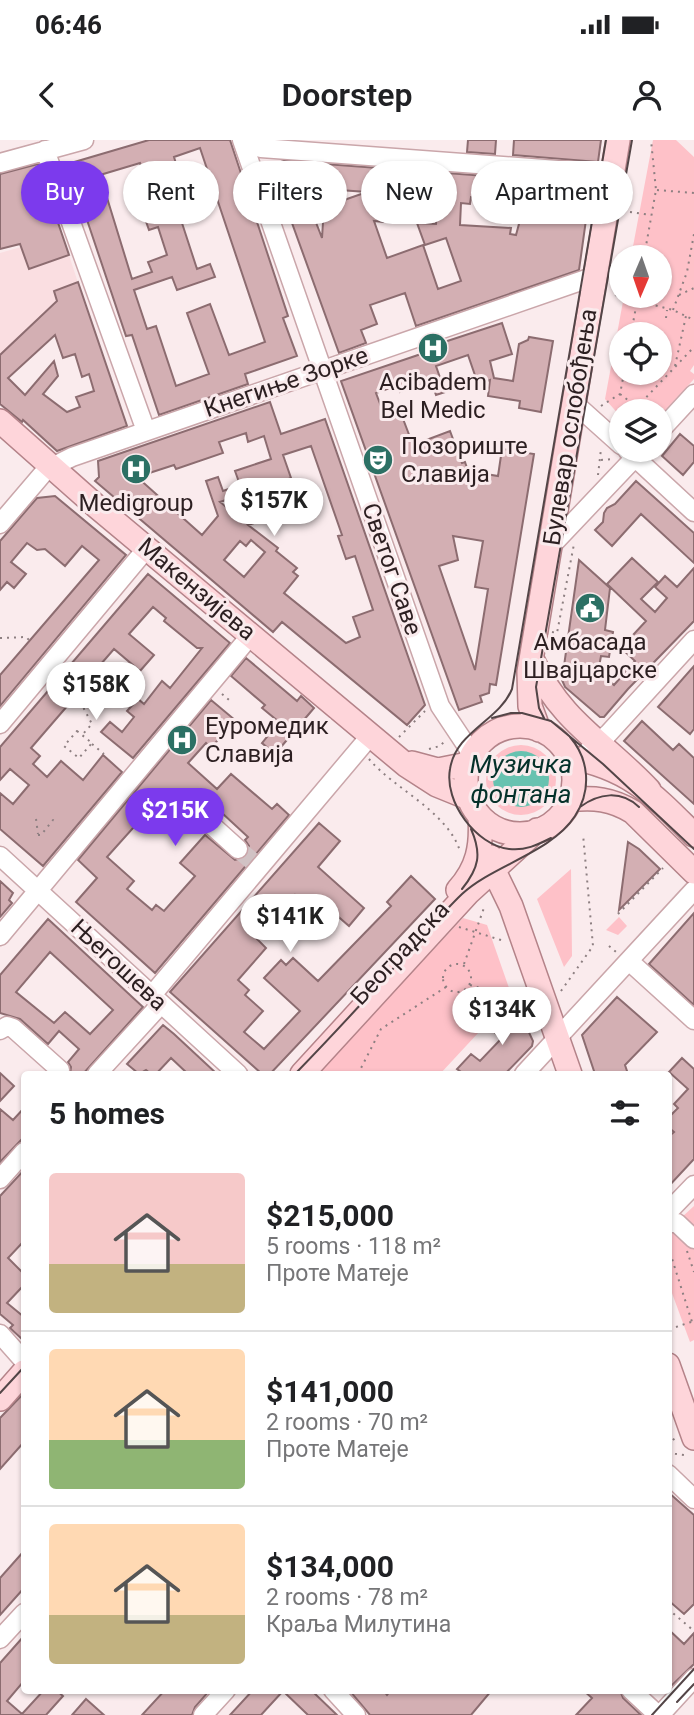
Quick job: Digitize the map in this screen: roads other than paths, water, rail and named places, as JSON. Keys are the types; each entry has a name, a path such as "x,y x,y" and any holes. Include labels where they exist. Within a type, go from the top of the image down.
{"main road":[{"name":"Булевар ослобођења","path":"614,161 618,140"},
{"name":"Булевар ослобођења","path":"539,730 530,706 530,665 550,547 583,407 595,276 604,224"},
{"name":"Макензијева","path":"0,421 51,467 371,735 431,770 450,769 470,759"},
{"name":"Булевар ослобођења","path":"503,728 530,665"},
{"path":"530,665 566,714 623,763 694,835"},
{"path":"569,1071 510,906 494,871 480,813 466,785 470,759 485,738 503,728 519,726 539,730 554,738 571,758 607,768 649,790"},
{"name":"Макензијева","path":"396,748 407,765 480,813"},
{"path":"480,813 511,832 537,830 557,818 570,800 573,783 571,758"},
{"path":"570,800 595,798 622,805 633,812 694,872"},
{"name":"Београдска","path":"289,1071 468,878 477,863 480,850 480,813"},
{"name":"Београдска","path":"305,1071 478,898 494,871 537,830"},
{"path":"510,906 509,878 515,853"},
{"path":"478,898 489,893 510,906"},
{"path":"0,1399 17,1365"},
{"path":"672,1383 685,1443"}],"street":[{"path":"0,163 84,140"},
{"path":"242,140 261,148 471,164"},
{"name":"Светог Саве","path":"242,140 250,161"},
{"path":"252,161 261,148"},
{"path":"46,150 146,430"},
{"name":"Светог Саве","path":"272,224 440,706 470,759"},
{"name":"Кнегиње Зорке","path":"0,524 42,474 72,457 595,276"},
{"path":"672,418 694,394"},
{"path":"583,407 609,433"},
{"path":"550,547 625,462"},
{"path":"644,462 694,512"},
{"path":"0,724 147,548"},
{"path":"0,936 251,635"},
{"path":"571,758 599,744 694,640"},
{"path":"99,1071 256,864 371,735"},
{"path":"207,821 238,849"},
{"name":"Његошева","path":"0,856 235,1071"},
{"path":"527,1071 558,1039 623,958 694,890"},
{"path":"623,958 694,1020"},
{"path":"0,1030 7,1026 13,1028 60,1070"},
{"path":"0,1179 21,1155"},
{"path":"672,1208 694,1185"},
{"path":"672,1223 677,1223 694,1239"},
{"path":"0,1334 17,1365"},
{"path":"672,1478 694,1499"},
{"path":"0,1639 21,1615"},
{"path":"635,1694 659,1715 694,1678"},
{"path":"203,1715 222,1694"},
{"path":"338,1694 356,1715"}],"water":[{"name":"Музичка фонтана","path":"515,751 527,751 537,755 545,763 549,779 545,795 537,803 527,807 515,807 505,803 497,795 493,785 493,773 497,763 505,755"}],"tunnel":[{"path":"238,849 252,861"}],"tram line":[{"path":"551,838 520,849 497,846 485,839 474,831 457,808 449,782 450,769 460,745 498,710 512,689 606,140"},
{"path":"544,718 539,708 536,687 632,140"},
{"path":"492,718 522,713 551,721 603,764 694,849"},
{"path":"298,1071 462,894 489,875 552,840 565,829 580,806 586,785 581,755 570,737"},
{"path":"580,807 610,795 625,798 639,807"},
{"path":"462,889 477,860 477,846 471,829"},
{"path":"0,1393 21,1370"},
{"path":"672,1693 694,1669"},
{"path":"677,1702 694,1684"},
{"path":"652,1715 671,1694"}],"place":[{"name":"Acibadem Bel Medic","path":"433,348"},
{"name":"Позориште Славија","path":"378,460"},
{"name":"Medigroup","path":"136,469"},
{"name":"Амбасада Швајцарске","path":"590,608"},
{"name":"Еуромедик Славија","path":"182,740"}]}
